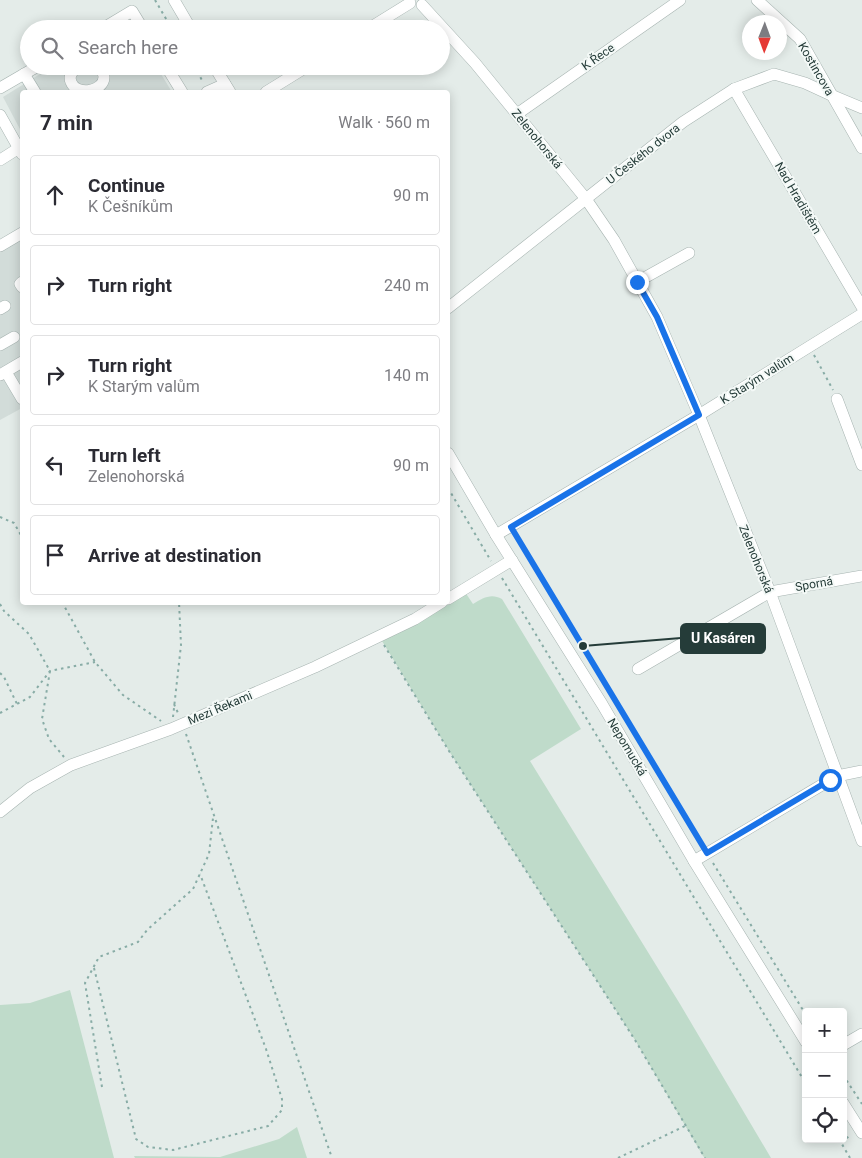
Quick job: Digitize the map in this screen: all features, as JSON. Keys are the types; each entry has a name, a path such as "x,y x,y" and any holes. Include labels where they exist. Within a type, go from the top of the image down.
{"street":[{"path":"174,0 186,20"},
{"name":"K Řece","path":"517,114 680,0"},
{"name":"Kostincova","path":"757,0 800,39 862,148"},
{"path":"381,20 409,1 416,7 424,3"},
{"name":"Zelenohorská","path":"424,3 439,20"},
{"path":"118,20 132,11 138,20"},
{"name":"Zelenohorská","path":"450,33 586,199 614,240 657,317 699,415 770,592 862,841"},
{"name":"U Českého dvora","path":"450,306 683,122 734,89 774,74 805,83 862,108"},
{"path":"0,88 22,75"},
{"path":"25,75 34,90"},
{"path":"71,75 70,79 77,90"},
{"path":"90,90 101,85 104,80 103,75"},
{"path":"172,75 181,90"},
{"path":"220,75 228,88"},
{"path":"269,90 293,75"},
{"name":"Nad Hradištěm","path":"734,89 862,307"},
{"path":"0,115 20,149"},
{"path":"0,160 20,151"},
{"path":"0,246 20,234"},
{"path":"637,282 689,253"},
{"name":"K Starým valům","path":"496,535 699,415 862,314"},
{"path":"0,345 14,337"},
{"path":"20,363 3,373 20,396"},
{"path":"837,399 862,465"},
{"name":"Nepomucká","path":"450,456 496,535 602,704 694,861 802,1036"},
{"path":"450,598 512,560"},
{"name":"Sporná","path":"638,669 770,592 862,576"},
{"name":"Mezi Řekami","path":"0,812 30,788 71,765 171,729 315,667 415,619 437,605"},
{"path":"694,861 837,776 862,771"},
{"path":"847,1043 862,1034"},
{"path":"847,1109 862,1133"}],"path":[{"path":"155,0 167,20"},
{"path":"199,75 207,90"},
{"path":"814,355 837,399"},
{"path":"450,491 802,1077"},
{"path":"0,516 14,523 20,534"},
{"path":"511,527 802,1008"},
{"path":"0,604 4,611 29,634 50,671 42,719 49,740 71,765"},
{"path":"64,605 95,662 123,695 171,729 181,646 179,605"},
{"path":"379,636 449,751 634,1040 705,1158"},
{"path":"0,713 30,697 50,671 95,662"},
{"path":"0,673 4,677 16,704"},
{"path":"174,704 332,1158"},
{"path":"102,1087 86,983 99,958 138,942 147,930 193,889 209,854 214,816"},
{"path":"94,968 136,1139 148,1148 173,1150 268,1126 282,1110 282,1099 266,1049 200,874"},
{"path":"847,1081 862,1104"},
{"path":"618,1158 685,1126"},
{"path":"841,1143 850,1158"}],"shaded area":[{"path":"38,75 162,75 171,90 20,90 20,129 3,97"},
{"path":"20,239 20,409 0,420 0,251"}],"green space":[{"path":"463,589 473,604 491,596 502,599 581,729 530,761 680,1004 771,1158 705,1158 703,1156 635,1040 449,751 379,636 434,605 450,605 450,596"},
{"path":"70,990 114,1158 0,1158 0,1005 30,1003"},
{"path":"297,1127 307,1158 135,1158 134,1156 220,1157 279,1139"}],"place":[{"name":"U Kasáren","path":"583,646"}],"route":[{"path":"637,282 657,317 699,415 511,527 707,853 830,780"}]}
